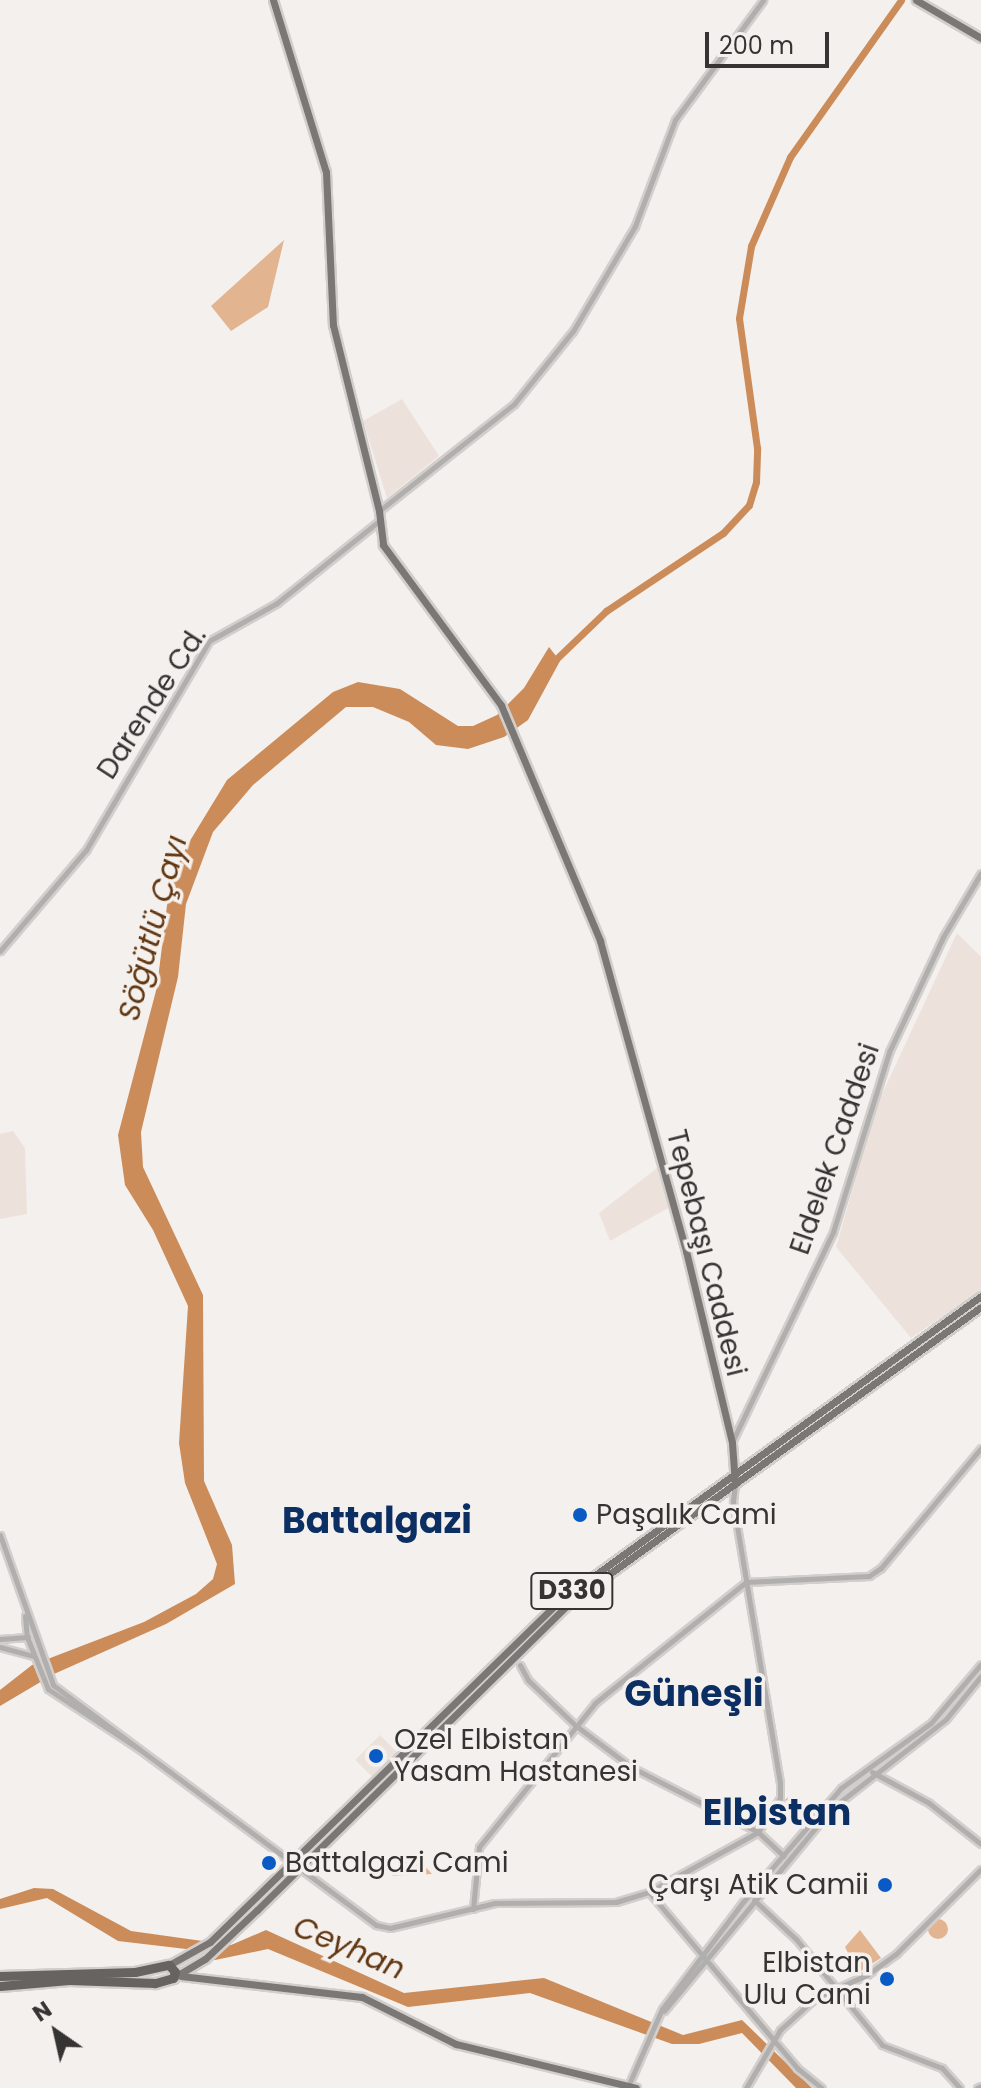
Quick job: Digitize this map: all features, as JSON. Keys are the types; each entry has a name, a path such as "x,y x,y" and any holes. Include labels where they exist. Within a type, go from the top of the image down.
{"highway":[{"name":"D330","path":"0,1976 164,1966"},
{"path":"164,1966 176,1977"},
{"path":"162,1982 164,1966"},
{"name":"D330","path":"0,1986 69,1980 162,1982 176,1977"}],"main road":[{"name":"Tepebaşı Caddesi","path":"273,0 326,172 333,325 387,555 501,705 600,941 674,1206 732,1443 735,1484"},
{"path":"918,1 981,38"},
{"name":"D330","path":"176,1977 205,1959 223,1943 296,1864 562,1599 981,1296"},
{"name":"D330","path":"164,1966 194,1955 210,1942 569,1603 981,1307"},
{"path":"176,1977 362,1997 456,2044 633,2086"}],"street":[{"path":"379,511 514,404 573,331 635,226 675,120 763,0"},
{"name":"Darende Cd.","path":"0,951 34,904 86,850 209,641 288,596 379,521"},
{"name":"Eldelek Caddesi","path":"732,1443 833,1232 889,1052 943,937 981,873"},
{"path":"473,1909 479,1847 574,1727 746,1582 869,1576 916,1531 981,1448"},
{"name":"Tepebaşı Caddesi","path":"735,1484 746,1582 778,1749 780,1798 758,1832"},
{"path":"0,1535 24,1608 30,1638 50,1687 163,1764 376,1925 415,1925 473,1909 526,1901 616,1902 649,1892 758,1832"},
{"path":"1,1642 30,1638"},
{"path":"1,1642 36,1653"},
{"path":"520,1665 528,1680 574,1727 631,1767 758,1832 785,1856"},
{"path":"870,1770 931,1723 980,1667"},
{"path":"633,2086 657,2022 703,1954 841,1788 946,1719 981,1676"},
{"path":"870,1770 929,1803 981,1844"},
{"path":"703,1954 754,1900 785,1856"},
{"path":"746,2088 771,2041 815,1998 896,1954 981,1869"},
{"path":"649,1892 703,1954 771,2041 811,2083 822,2088"},
{"path":"754,1900 796,1939 832,1990 882,2045 942,2068 960,2088"}],"shaded area":[{"path":"284,240 268,307 231,331 211,306"},
{"path":"402,399 439,456 387,498 363,421"},
{"path":"549,647 560,661 528,720 504,737 468,749 436,745 409,722 373,707 346,707 253,785 213,832 186,904 178,977 141,1132 143,1167 203,1295 204,1481 232,1545 235,1584 166,1624 54,1674 0,1706 0,1690 32,1665 144,1622 196,1594 213,1579 217,1564 185,1483 179,1443 188,1306 153,1230 125,1185 118,1135 157,987 170,881 188,844 227,780 333,692 358,682 400,689 458,726 473,726 497,715 524,688"},
{"path":"957,933 981,957 981,1291 911,1338 836,1247 876,1107"},
{"path":"13,1131 25,1148 27,1214 0,1219 0,1134"},
{"path":"657,1168 668,1208 610,1241 599,1213"},
{"name":"Ozel Elbistan Yasam Hastanesi","path":"380,1735 397,1752 372,1777 355,1760"},
{"path":"789,1796 809,1812 806,1819 802,1821 781,1804"},
{"path":"414,1854 432,1874 392,1876"},
{"path":"34,1888 53,1889 131,1931 231,1945 266,1930 404,1993 544,1978 683,2035 742,2020 812,2088 796,2088 742,2033 699,2044 672,2044 530,1993 408,2007 268,1949 215,1960 186,1949 118,1941 47,1898 0,1909 0,1899"},
{"path":"938,1919 945,1922 948,1929 945,1936 938,1939 931,1936 928,1929 931,1922"},
{"path":"860,1930 881,1958 858,1973 845,1947"}],"waterway":[{"name":"Söğütlü Çayı","path":"553,662 606,611 723,533 749,505 756,482 757,448 739,318 751,246 790,157 901,0"}],"place":[{"name":"Paşalık Cami","path":"580,1515"},
{"name":"Ozel Elbistan Yasam Hastanesi","path":"376,1756"},
{"name":"Battalgazi Cami","path":"269,1863"},
{"name":"Çarşı Atik Camii","path":"885,1885"},
{"name":"Elbistan Ulu Cami","path":"887,1979"}],"district":[{"name":"Battalgazi","path":"377,1521"},
{"name":"Güneşli","path":"694,1694"},
{"name":"Elbistan","path":"777,1813"}],"water label":[{"name":"Ceyhan","path":"349,1948"}]}
